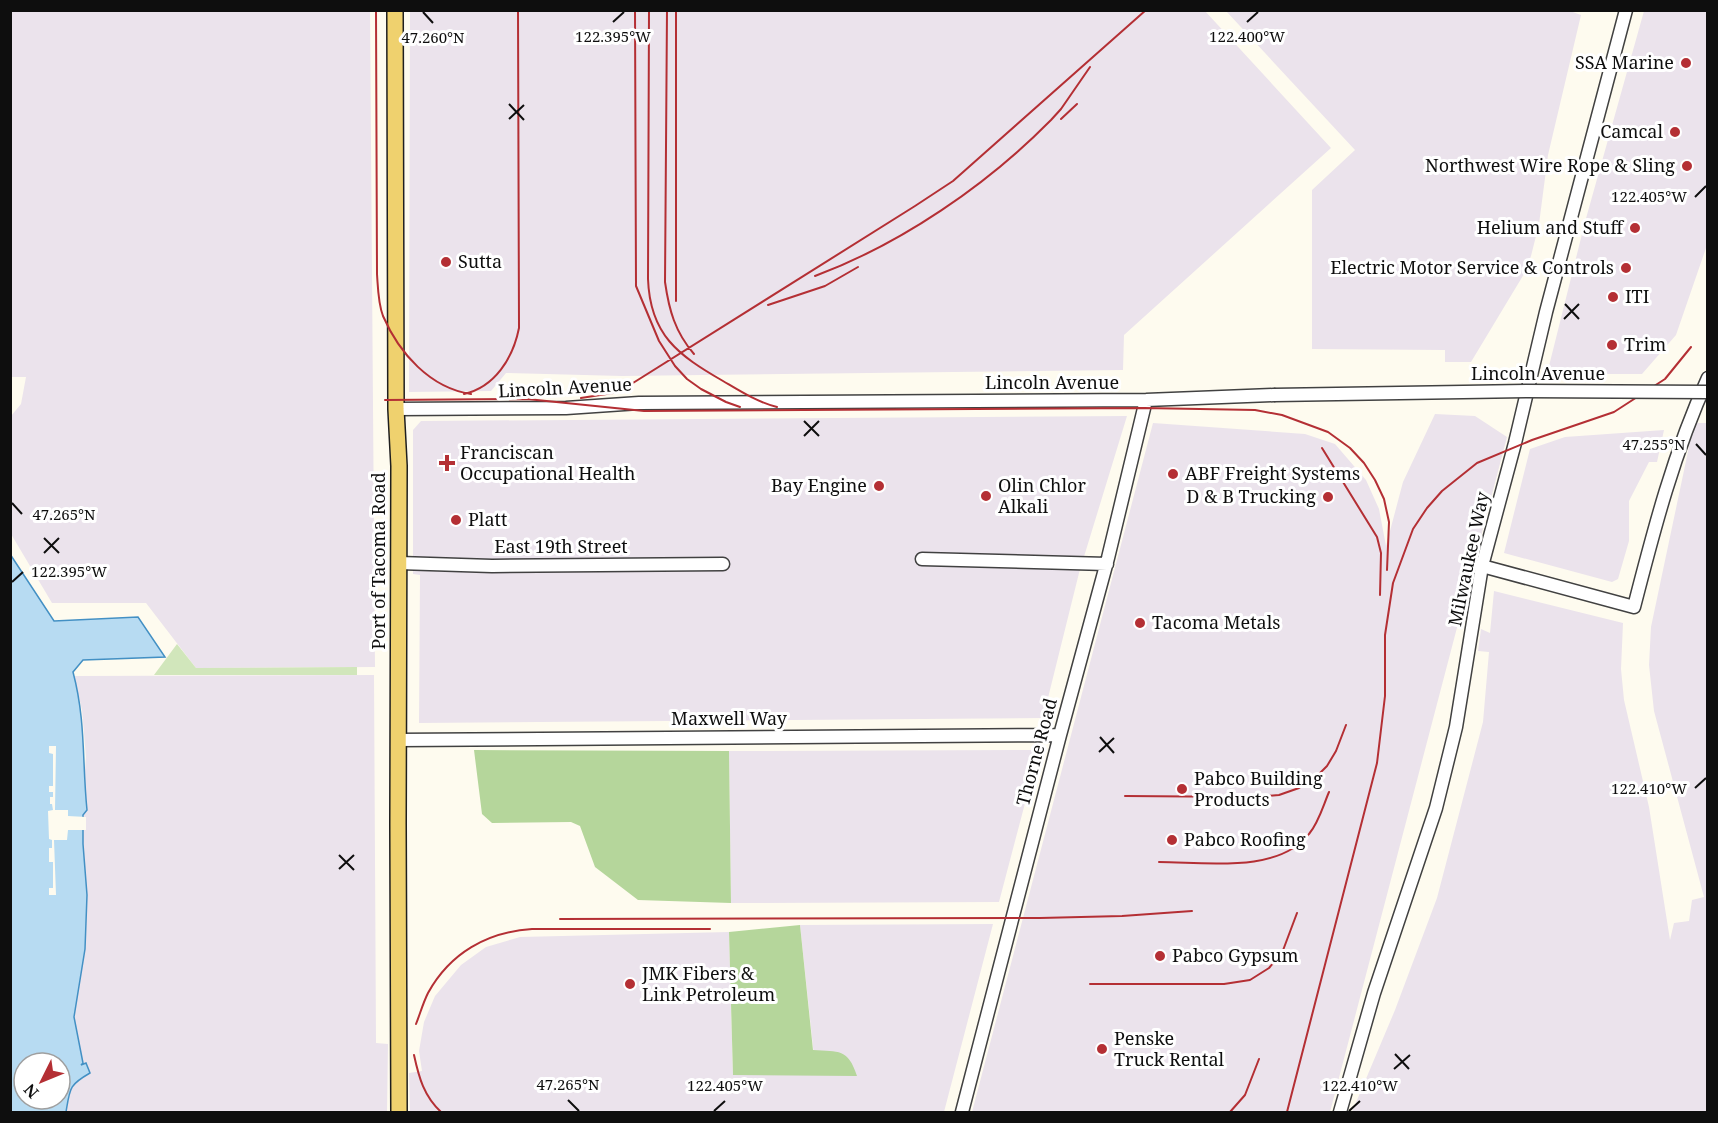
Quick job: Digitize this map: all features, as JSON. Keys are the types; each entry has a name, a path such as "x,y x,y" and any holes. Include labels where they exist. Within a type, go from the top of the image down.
{"main road":[{"name":"Port of Tacoma Road","path":"395,10 396,409 399,466 399,1113"}],"street":[{"name":"Milwaukee Way","path":"1340,1113 1370,1004 1436,808 1458,718 1482,566 1626,10"},
{"path":"1482,566 1634,607 1662,502 1690,417 1707,378"},
{"name":"Lincoln Avenue","path":"396,409 533,408 639,403 1146,400 1526,391 1707,392"},
{"name":"Thorne Road","path":"962,1113 1107,564 1146,400"},
{"path":"922,559 1107,564"},
{"name":"East 19th Street","path":"399,563 492,566 723,564"},
{"name":"Maxwell Way","path":"398,740 1060,735"}],"shaded area":[{"path":"11,11 370,11 375,667 196,668 146,603 52,603 11,534 11,416 21,404 26,377 10,377"},
{"path":"410,11 1205,11 1331,148 1124,335 1123,370 622,376 506,373 491,391 409,392"},
{"path":"1226,11 1570,11 1581,15 1548,155 1539,224 1531,256 1524,274 1471,362 1445,362 1445,350 1312,349 1312,190 1355,150"},
{"path":"1644,11 1707,11 1707,245 1676,335 1642,374 1547,374 1585,222"},
{"path":"1435,414 1475,416 1507,437 1330,1112 972,1112 1153,423 1305,434 1335,444 1366,480 1379,509 1386,546 1403,482"},
{"path":"1127,416 1079,573 1043,718 419,723 420,575 413,574 413,430 421,421"},
{"path":"1694,423 1707,423 1707,1112 1352,1112 1395,1010 1437,898 1483,722 1489,652 1478,651 1481,629 1490,633 1494,591 1623,623 1621,669 1624,700 1649,807 1670,940 1674,923 1689,921 1692,900 1704,897 1654,711 1649,665 1651,627"},
{"path":"1664,430 1657,462 1649,462 1629,501 1629,541 1618,579 1612,582 1504,553 1530,449 1565,437"},
{"path":"374,675 376,1043 388,1044 387,1112 66,1112 72,1111 72,1086 77,1077 78,1067 83,1063 74,1017 85,949 87,895 83,844 83,815 87,810 84,783 86,757 82,710 74,676"},
{"path":"1039,750 999,902 731,903 729,751"},
{"path":"993,924 944,1112 410,1112 409,1073 422,1071 419,1051 424,1022 435,996 461,965 486,947 520,937 729,932 733,1075 816,1075 800,925"}],"green space":[{"path":"177,644 196,668 357,667 357,675 154,675"},
{"path":"474,750 729,751 731,903 638,900 595,867 580,826 571,822 492,823 482,814"},
{"path":"800,925 813,1050 841,1053 850,1060 857,1076 733,1075 729,932"}],"water":[{"path":"10,554 54,621 138,617 165,657 83,660 73,672 82,724 87,810 83,815 87,895 85,949 74,1017 83,1063 81,1065 86,1063 90,1073 72,1088 72,1051 12,1051 12,1111 66,1112 11,1112"}],"pier":[{"path":"49,746 56,746 55,810 68,810 68,816 86,817 86,830 68,830 67,840 54,840 56,895 49,895 49,888 53,888 53,862 49,862 49,848 52,848 52,840 49,839 48,811 53,810 50,797 53,797 53,792 49,792 49,786 53,786 53,754 49,753"}],"railway":[{"path":"376,10 377,274 381,311 398,343 418,367 442,384 471,394"},
{"path":"464,394 485,385 501,370 512,350 519,328 518,10"},
{"path":"635,10 636,286 659,341 675,366 701,389 740,407"},
{"path":"649,10 648,279 654,315 669,341 693,362 749,396 777,407"},
{"path":"667,10 665,282 674,320 687,346 694,354"},
{"path":"676,10 676,301"},
{"path":"581,398 613,393 625,388 953,181 1146,10"},
{"path":"815,276 847,263 911,230 971,189 1026,144 1051,120 1090,67"},
{"path":"1061,119 1077,104"},
{"path":"768,305 825,286 858,267"},
{"path":"1287,1112 1377,763 1385,696 1385,635 1393,583 1413,529 1442,491 1477,463 1532,440 1614,412 1665,379 1691,347"},
{"path":"385,400 527,399 644,411 1144,408 1255,410 1282,415 1328,432 1350,448 1364,463 1384,499 1389,522 1387,570"},
{"path":"1322,448 1377,537 1381,553 1380,595"},
{"path":"1125,796 1255,797 1279,795 1299,788 1314,779 1327,766 1336,751 1346,725"},
{"path":"1159,862 1239,863 1279,855 1295,847 1309,834 1329,792"},
{"path":"560,919 1040,918 1192,911"},
{"path":"1090,984 1224,984 1250,980 1269,968 1282,953 1297,913"},
{"path":"416,1024 428,993 447,967 471,947 500,935 532,929 710,929"},
{"path":"414,1055 423,1086 430,1100 441,1112"},
{"path":"1230,1112 1245,1095 1259,1059"}],"place":[{"name":"SSA Marine","path":"1686,63"},
{"name":"Camcal","path":"1675,132"},
{"name":"Northwest Wire Rope & Sling","path":"1687,166"},
{"name":"Helium and Stuff","path":"1635,228"},
{"name":"Sutta","path":"446,262"},
{"name":"Electric Motor Service & Controls","path":"1626,268"},
{"name":"ITI","path":"1613,297"},
{"name":"Trim","path":"1612,345"},
{"name":"Franciscan Occupational Health","path":"447,463"},
{"name":"ABF Freight Systems","path":"1173,474"},
{"name":"Bay Engine","path":"879,486"},
{"name":"Olin Chlor Alkali","path":"986,496"},
{"name":"D & B Trucking","path":"1328,497"},
{"name":"Platt","path":"456,520"},
{"name":"Tacoma Metals","path":"1140,623"},
{"name":"Pabco Building Products","path":"1182,789"},
{"name":"Pabco Roofing","path":"1172,840"},
{"name":"Pabco Gypsum","path":"1160,956"},
{"name":"JMK Fibers & Link Petroleum","path":"630,984"},
{"name":"Penske Truck Rental","path":"1102,1049"}]}
